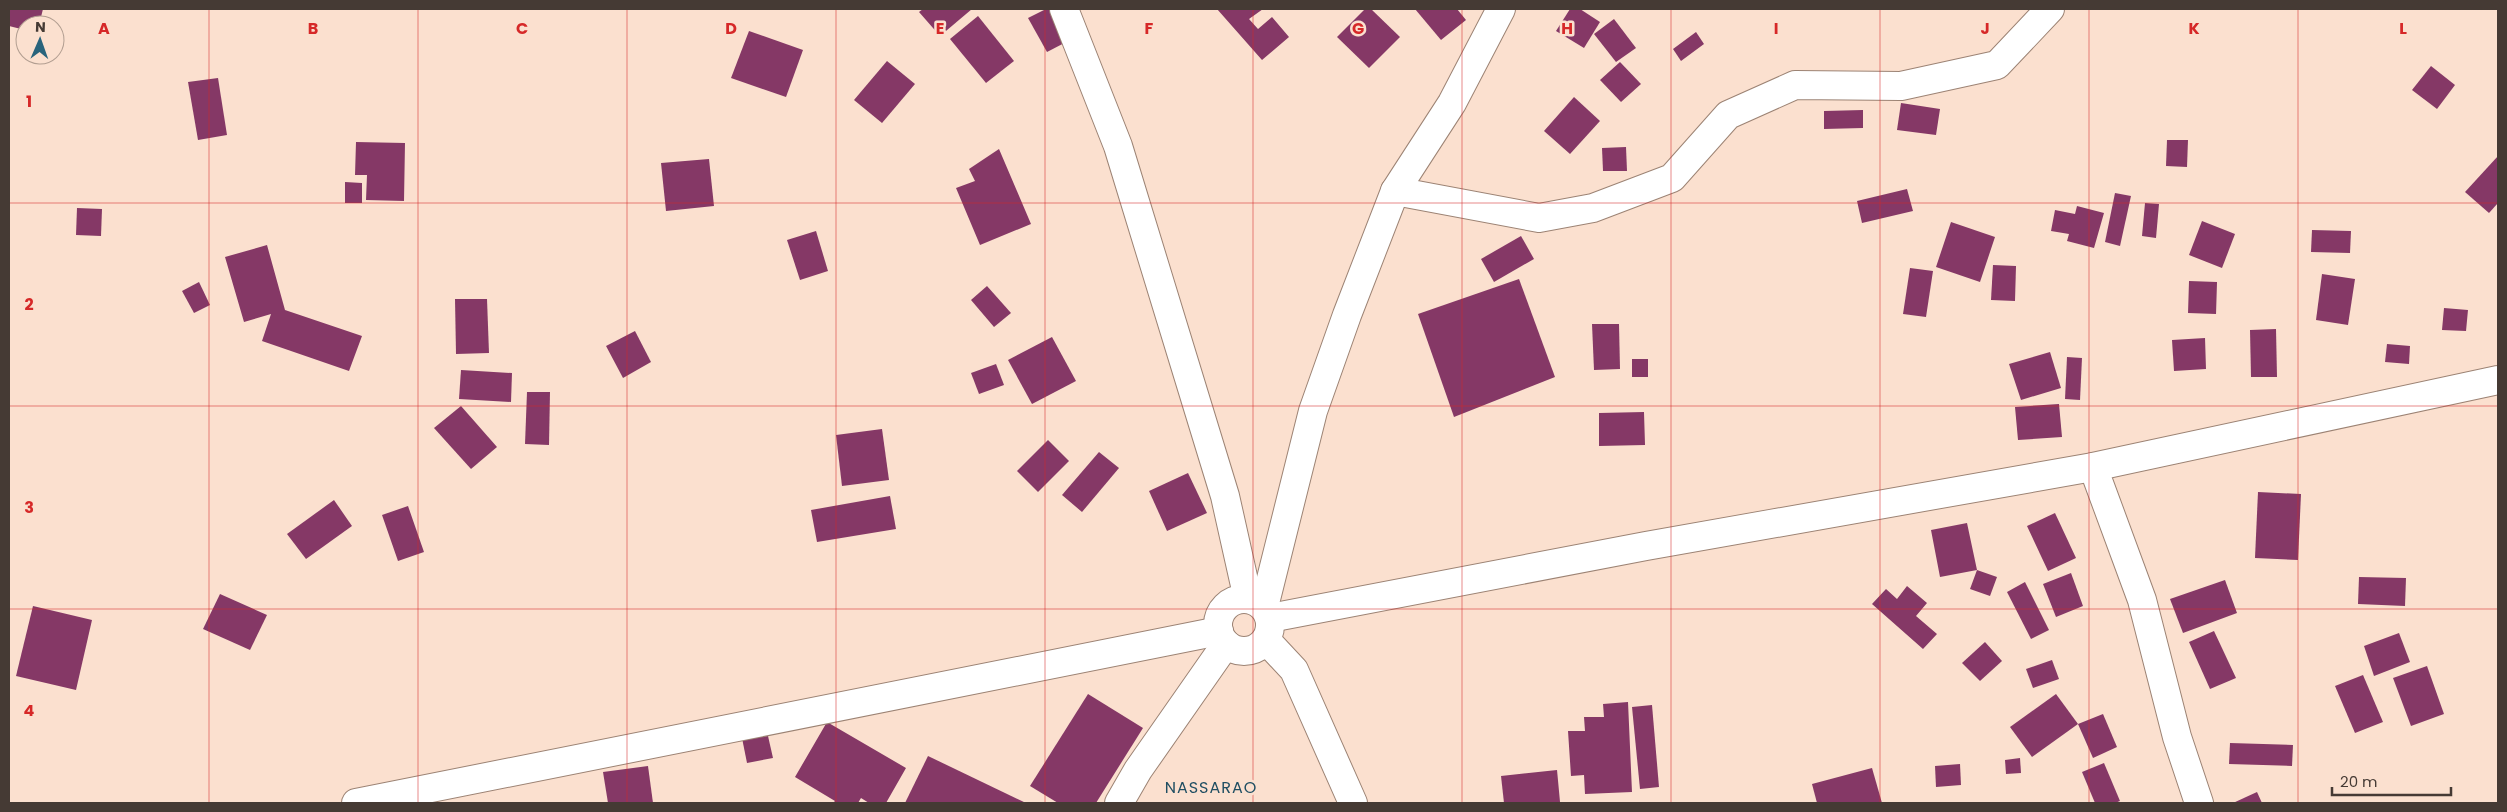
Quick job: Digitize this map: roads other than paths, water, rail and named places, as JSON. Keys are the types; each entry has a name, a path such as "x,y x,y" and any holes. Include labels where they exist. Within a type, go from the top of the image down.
{"street":[{"path":"1064,9 1118,146 1262,616 1294,670 1353,803"},
{"path":"1501,9 1452,103 1395,191 1346,316 1313,410 1262,616 1254,650 1239,651 1222,637 1217,624 1220,613 1235,600 1262,616 1646,546 2093,468 2498,380"},
{"path":"1395,191 1538,218 1593,208 1672,178 1728,115 1795,84 1901,86 1997,65 2050,9"},
{"path":"2093,468 2142,600 2177,737 2199,803"},
{"path":"356,803 1222,637"},
{"path":"1119,803 1222,637"}],"district":[{"name":"NASSARAO","path":"1211,787"}]}
